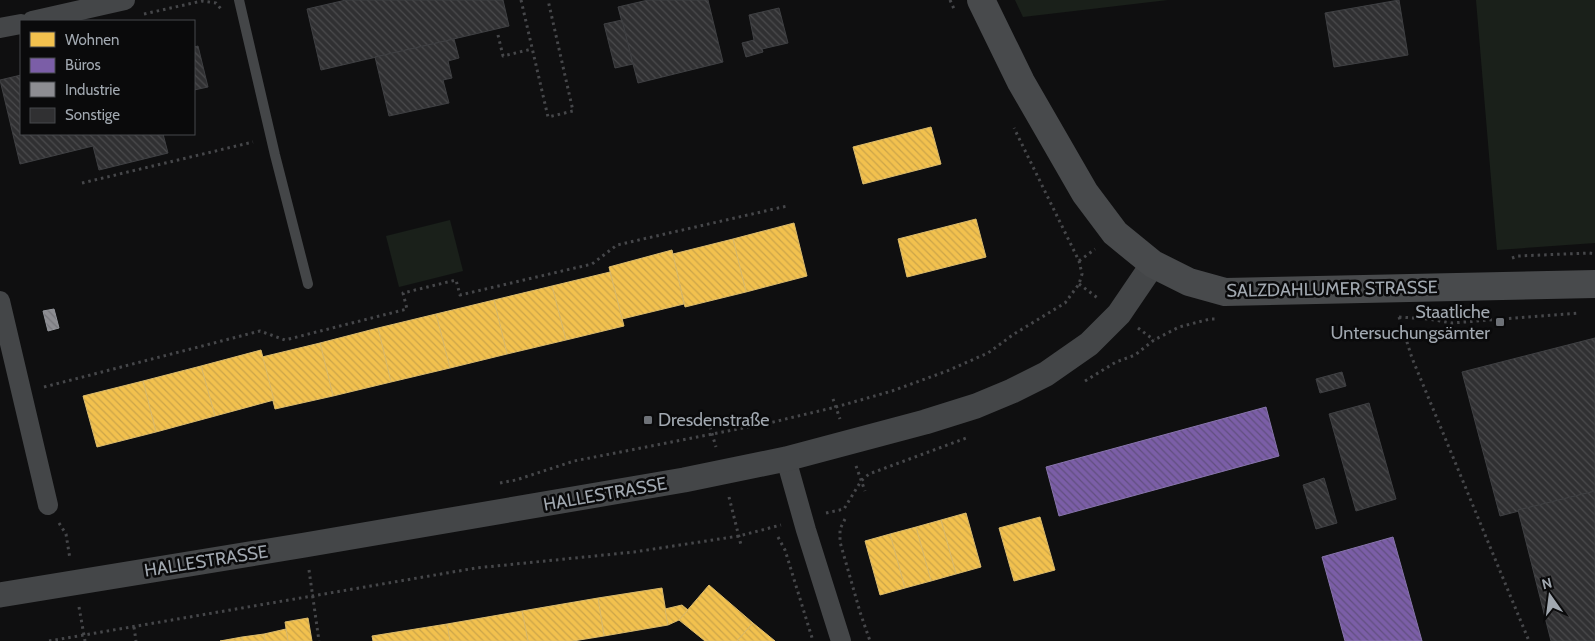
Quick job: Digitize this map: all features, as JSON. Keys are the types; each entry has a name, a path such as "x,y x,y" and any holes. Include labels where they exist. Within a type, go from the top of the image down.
{"main road":[{"name":"SALZDAHLUMER STRASSE","path":"981,0 1021,82 1085,193 1115,233 1153,264 1189,282 1224,292 1595,284"}],"street":[{"path":"36,20 125,0"},
{"path":"0,28 20,24"},
{"name":"HALLESTRASSE","path":"0,595 305,546 657,485 786,459 925,422 976,406 1046,374 1089,344 1110,326 1153,264"},
{"path":"0,302 48,505"},
{"path":"786,459 803,520 842,641"}],"lane":[{"path":"239,0 275,155 308,284"}],"path":[{"path":"521,0 548,117 573,111 548,0"},
{"path":"498,35 503,56 532,49"},
{"path":"82,183 256,142"},
{"path":"21,392 260,331 284,340 407,309 403,293 456,280 460,295 592,264 618,245 786,206"},
{"path":"499,484 574,461 836,408 892,391 947,371 988,353 1014,334 1065,304 1080,284 1082,274 1080,261 1072,245"},
{"path":"1391,317 1428,319 1452,323 1582,312"},
{"path":"1399,317 1412,358 1529,641"},
{"path":"1135,355 1154,340 1179,327"},
{"path":"833,399 836,408"},
{"path":"49,641 476,568 634,552 739,536 844,509 861,481 865,491"},
{"path":"48,505 66,534 70,560"},
{"path":"845,519 840,529 840,542 870,641"},
{"path":"778,537 785,550 813,641"},
{"path":"305,546 319,641"},
{"path":"61,561 80,558"},
{"path":"78,601 85,641"},
{"path":"134,627 136,641"}],"shaded area":[{"path":"1015,0 1168,0 1023,17"},
{"path":"1476,0 1595,0 1595,243 1497,250"},
{"path":"450,220 463,271 399,287 386,236"}],"building: Wohnen":[{"path":"931,127 941,164 863,184 853,147"},
{"path":"976,219 986,257 907,277 898,239"},
{"path":"794,223 807,276 746,292 733,239"},
{"path":"733,239 746,292 685,307 673,254"},
{"path":"672,250 684,304 622,319 609,267"},
{"path":"610,272 624,326 566,340 552,286"},
{"path":"552,286 566,340 507,354 494,300"},
{"path":"494,300 507,354 450,368 436,314"},
{"path":"436,314 450,368 391,382 378,328"},
{"path":"378,328 391,382 333,396 320,343"},
{"path":"320,343 333,396 275,409 262,357"},
{"path":"261,350 274,400 215,416 201,366"},
{"path":"201,366 215,416 156,432 143,381"},
{"path":"143,381 156,432 97,447 83,396"},
{"path":"966,513 981,567 956,574 941,520"},
{"path":"1040,517 1055,570 1014,581 999,528"},
{"path":"941,520 956,574 931,581 916,527"},
{"path":"916,527 931,581 905,588 890,534"},
{"path":"890,534 905,588 880,595 865,541"},
{"path":"709,585 753,623 737,641 705,641 679,620"},
{"path":"662,588 668,625 604,636 598,598"},
{"path":"598,598 604,636 573,641 528,641 522,611"},
{"path":"682,605 688,610 679,620 668,625 665,609"},
{"path":"522,611 528,641 450,641 447,624"},
{"path":"308,618 312,641 288,641 285,622"},
{"path":"753,623 775,641 737,641"},
{"path":"447,624 450,641 373,641 372,636"},
{"path":"286,629 288,641 265,641 264,634"},
{"path":"264,634 265,641 242,641 242,637"},
{"path":"242,637 242,641 220,641"}],"building: Büros":[{"path":"1266,407 1279,456 1059,516 1046,467"},
{"path":"1393,537 1422,641 1345,641 1322,557"}],"building: Industrie":[{"path":"54,309 59,328 48,331 43,311"}],"building: Sonstige":[{"path":"346,0 503,0 509,26 321,70 307,9"},
{"path":"648,0 708,0 723,62 638,83 618,7"},
{"path":"1399,0 1408,55 1334,67 1325,13"},
{"path":"779,8 788,43 762,49 763,52 746,57 742,43 754,40 749,15"},
{"path":"622,20 633,64 615,68 604,24"},
{"path":"454,39 459,58 448,61 452,78 443,80 449,103 389,116 375,57"},
{"path":"198,46 208,87 195,90 195,47"},
{"path":"20,75 20,135 163,135 168,153 99,170 93,146 20,164 0,80"},
{"path":"1595,338 1595,491 1500,516 1462,372"},
{"path":"1342,372 1346,386 1320,393 1316,379"},
{"path":"1369,403 1396,499 1356,511 1329,414"},
{"path":"1324,478 1337,523 1316,529 1303,485"},
{"path":"1595,491 1595,641 1551,641 1518,510"}],"place":[{"name":"Staatliche Untersuchungsämter","path":"1500,322"},
{"name":"Dresdenstraße","path":"648,420"}]}
